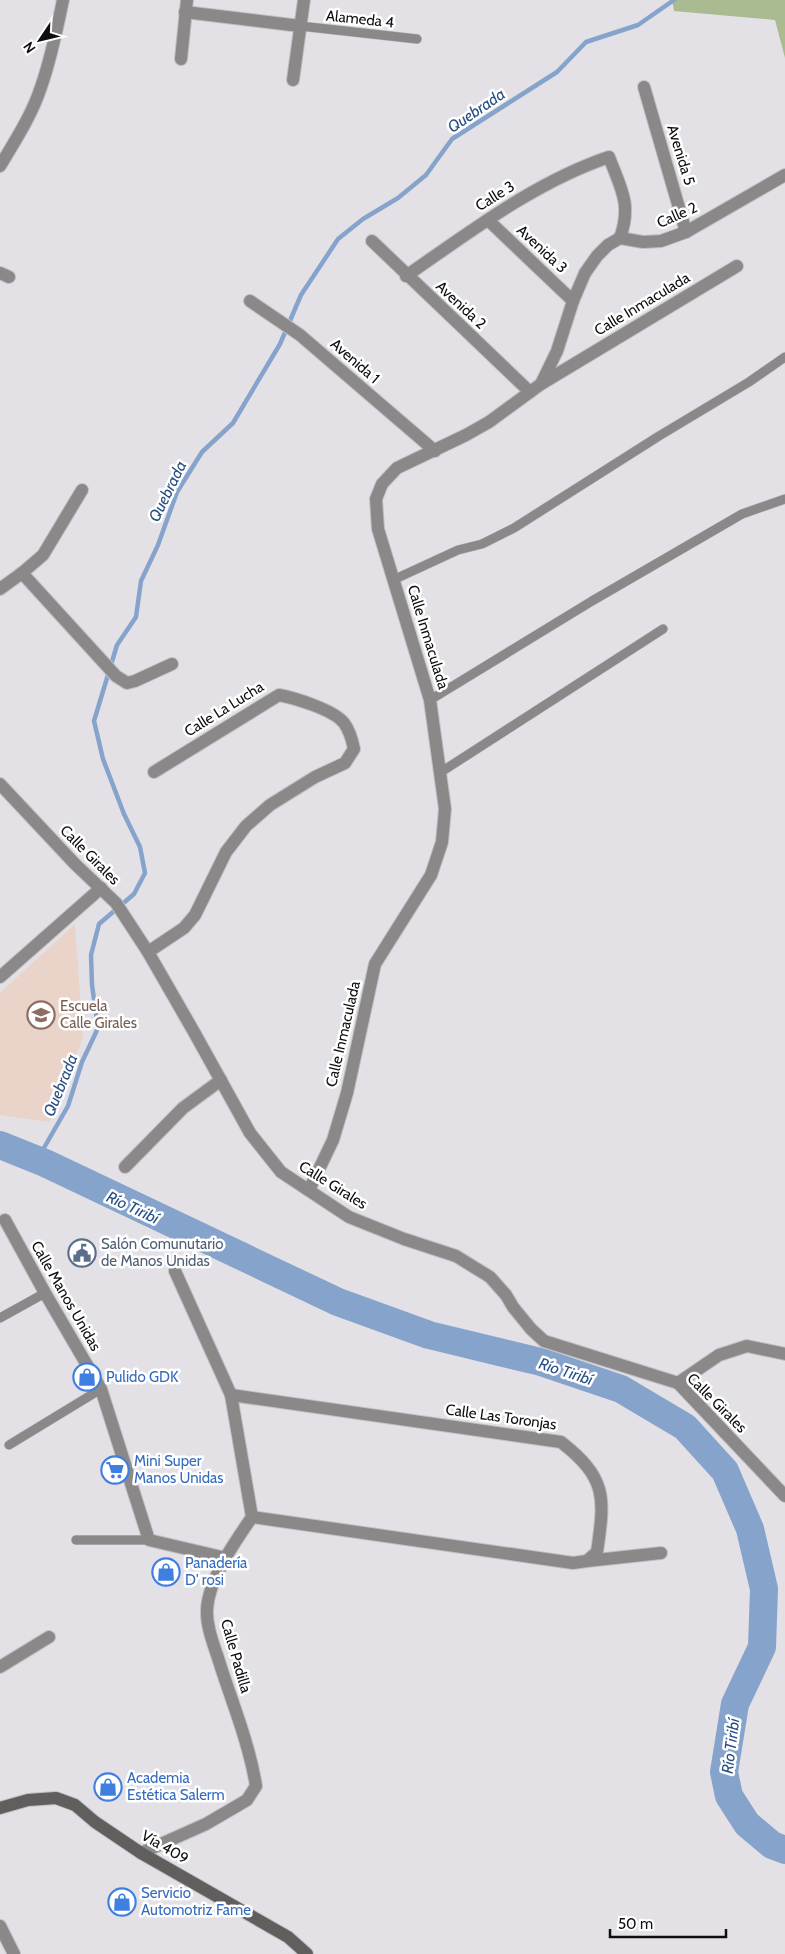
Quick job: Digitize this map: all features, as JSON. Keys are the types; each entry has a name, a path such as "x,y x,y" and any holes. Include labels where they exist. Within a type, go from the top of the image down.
{"street":[{"path":"0,166 41,89 52,52 63,0"},
{"path":"293,80 304,0"},
{"path":"180,59 186,6 300,26"},
{"name":"Avenida 5","path":"644,87 686,232"},
{"name":"Calle 3","path":"406,276 517,200 593,162 609,157 626,202 625,222 620,238"},
{"name":"Calle 2","path":"620,238 643,242 661,241 686,232 785,175"},
{"name":"Avenida 3","path":"488,220 573,301"},
{"path":"540,384 557,352 573,301 585,273 597,256 620,238"},
{"name":"Avenida 2","path":"372,241 406,276 530,392"},
{"name":"Calle Inmaculada","path":"309,1190 334,1140 347,1093 375,964 431,875 442,842 445,809 430,700 414,641 378,529 376,499 382,484 397,468 489,422 540,384 736,266"},
{"name":"Avenida 1","path":"250,300 300,335 435,450"},
{"path":"0,589 43,555 82,490"},
{"path":"22,573 116,676 127,683 172,664"},
{"name":"Calle La Lucha","path":"148,952 184,928 195,915 226,852 246,826 270,805 315,777 345,763 354,749 351,734 343,721 297,698 279,695 154,772"},
{"name":"Calle Girales","path":"0,784 75,864 116,903 148,952 250,1133 281,1172 349,1217 404,1239 456,1256 490,1278 506,1295 531,1329 544,1342 678,1383 785,1496"},
{"path":"0,978 101,888"},
{"path":"125,1167 183,1108 221,1080"},
{"name":"Calle Manos Unidas","path":"3,1222 101,1389 149,1540"},
{"path":"175,1271 231,1395 252,1517 573,1563 661,1553"},
{"path":"678,1383 719,1355 747,1346 785,1354"},
{"name":"Calle Las Toronjas","path":"231,1395 560,1442 577,1454 595,1476 602,1495 602,1520 597,1552 587,1561"},
{"name":"Calle Padilla","path":"141,1853 206,1824 247,1800 256,1786 244,1735 210,1633 206,1610 212,1585 226,1558 252,1517"},
{"path":"149,1540 226,1558"},
{"path":"0,1666 49,1637"},
{"name":"Vía 409","path":"0,1808 28,1800 56,1798 75,1805 95,1822 141,1853 269,1925 288,1937 307,1954"},
{"path":"0,1926 14,1954"}],"lane":[{"name":"Alameda 4","path":"300,26 417,39"},
{"path":"393,580 458,550 482,544 514,528 659,436 749,382 785,357"},
{"path":"430,700 592,601 742,514 785,499"},
{"path":"441,772 663,628"},
{"path":"0,1318 45,1293"},
{"path":"9,1445 101,1389"},
{"path":"76,1540 149,1540"}],"shaded area":[{"name":"Escuela Calle Girales","path":"75,924 83,1037 50,1122 0,1115 0,993"}],"green space":[{"path":"672,0 785,0 785,58 775,20 674,11"}],"waterway":[{"name":"Quebrada","path":"37,1160 68,1106 82,1062 98,1028 92,985 91,955 99,924 134,894 145,873 140,847 124,814 103,759 94,721 117,645 136,617 141,581 158,545 177,492 202,452 233,423 280,344 301,295 338,239 363,219 398,198 426,175 452,139 557,72 586,42 638,25 674,0"},
{"name":"Río Tiribí","path":"0,1145 45,1163 338,1302 429,1335 541,1362 621,1389 685,1427 725,1471 750,1529 764,1589 762,1647 735,1704 724,1772 729,1796 747,1824 772,1845 785,1850"}],"place":[{"name":"Escuela Calle Girales","path":"41,1015"},
{"name":"Salón Comunutario de Manos Unidas","path":"82,1253"},
{"name":"Pulido GDK","path":"87,1377"},
{"name":"Mini Super Manos Unidas","path":"115,1470"},
{"name":"Panadería D' rosi","path":"166,1572"},
{"name":"Academia Estética Salerm","path":"108,1787"},
{"name":"Servicio Automotriz Fame","path":"122,1902"}]}
